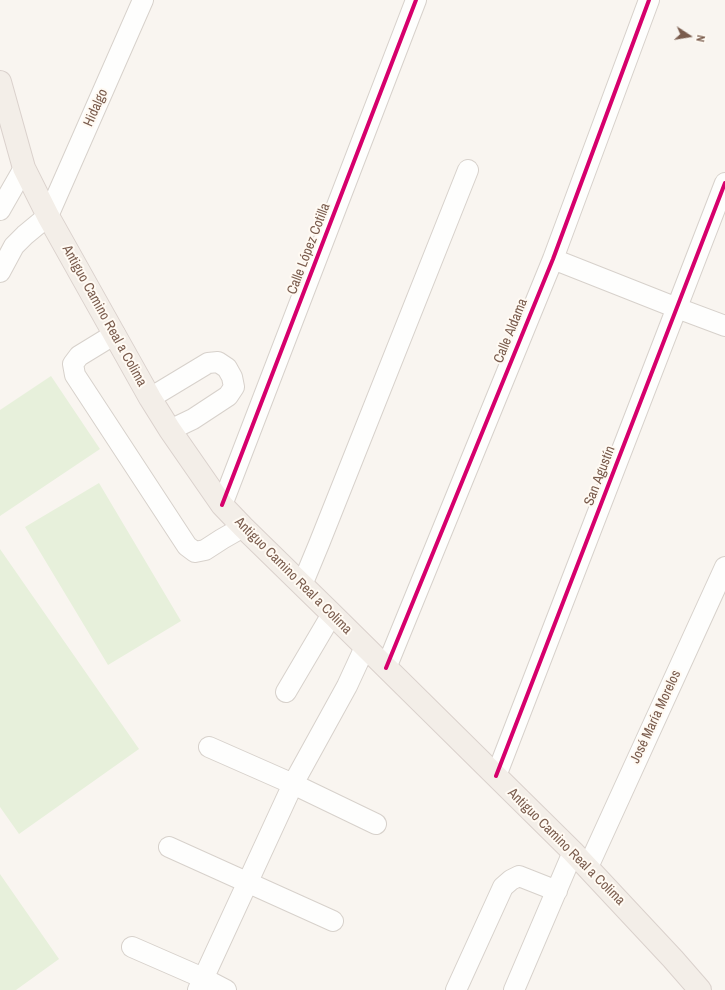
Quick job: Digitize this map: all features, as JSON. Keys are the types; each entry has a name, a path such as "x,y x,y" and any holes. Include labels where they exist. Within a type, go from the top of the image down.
{"main road":[{"name":"Antiguo Camino Real a Colima","path":"0,82 24,168 48,216 150,398 170,430 222,505 580,859 700,990"}],"street":[{"name":"Hidalgo","path":"48,216 143,0"},
{"name":"Calle López Cotilla","path":"222,505 416,0"},
{"name":"Calle Aldama","path":"386,668 553,259 649,0"},
{"path":"0,210 24,168"},
{"path":"302,585 468,170"},
{"name":"San Agustín","path":"496,776 725,183"},
{"path":"0,272 14,246 48,216"},
{"path":"553,259 725,326"},
{"path":"115,334 79,356 73,364 75,375 186,546 195,552 205,550 243,527"},
{"path":"150,398 208,363 218,362 226,368 232,378 234,387 228,396 193,418 170,430"},
{"name":"José María Morelos","path":"514,990 557,891 580,859 725,567"},
{"path":"286,692 332,614"},
{"path":"200,984 293,784 347,686 365,647"},
{"path":"209,747 293,784 376,824"},
{"path":"169,848 333,921"},
{"path":"456,990 503,887 511,880 519,876 557,891"},
{"path":"132,947 200,984 226,990"}],"green space":[{"path":"51,376 100,449 0,516 0,410"},
{"path":"99,483 181,621 108,665 25,527"},
{"path":"0,549 139,749 19,834 0,807"},
{"path":"0,874 59,959 16,990 0,990"}],"cycle path":[{"path":"222,505 416,0"},
{"path":"386,668 553,259 649,0"},
{"path":"496,776 725,183"}]}
